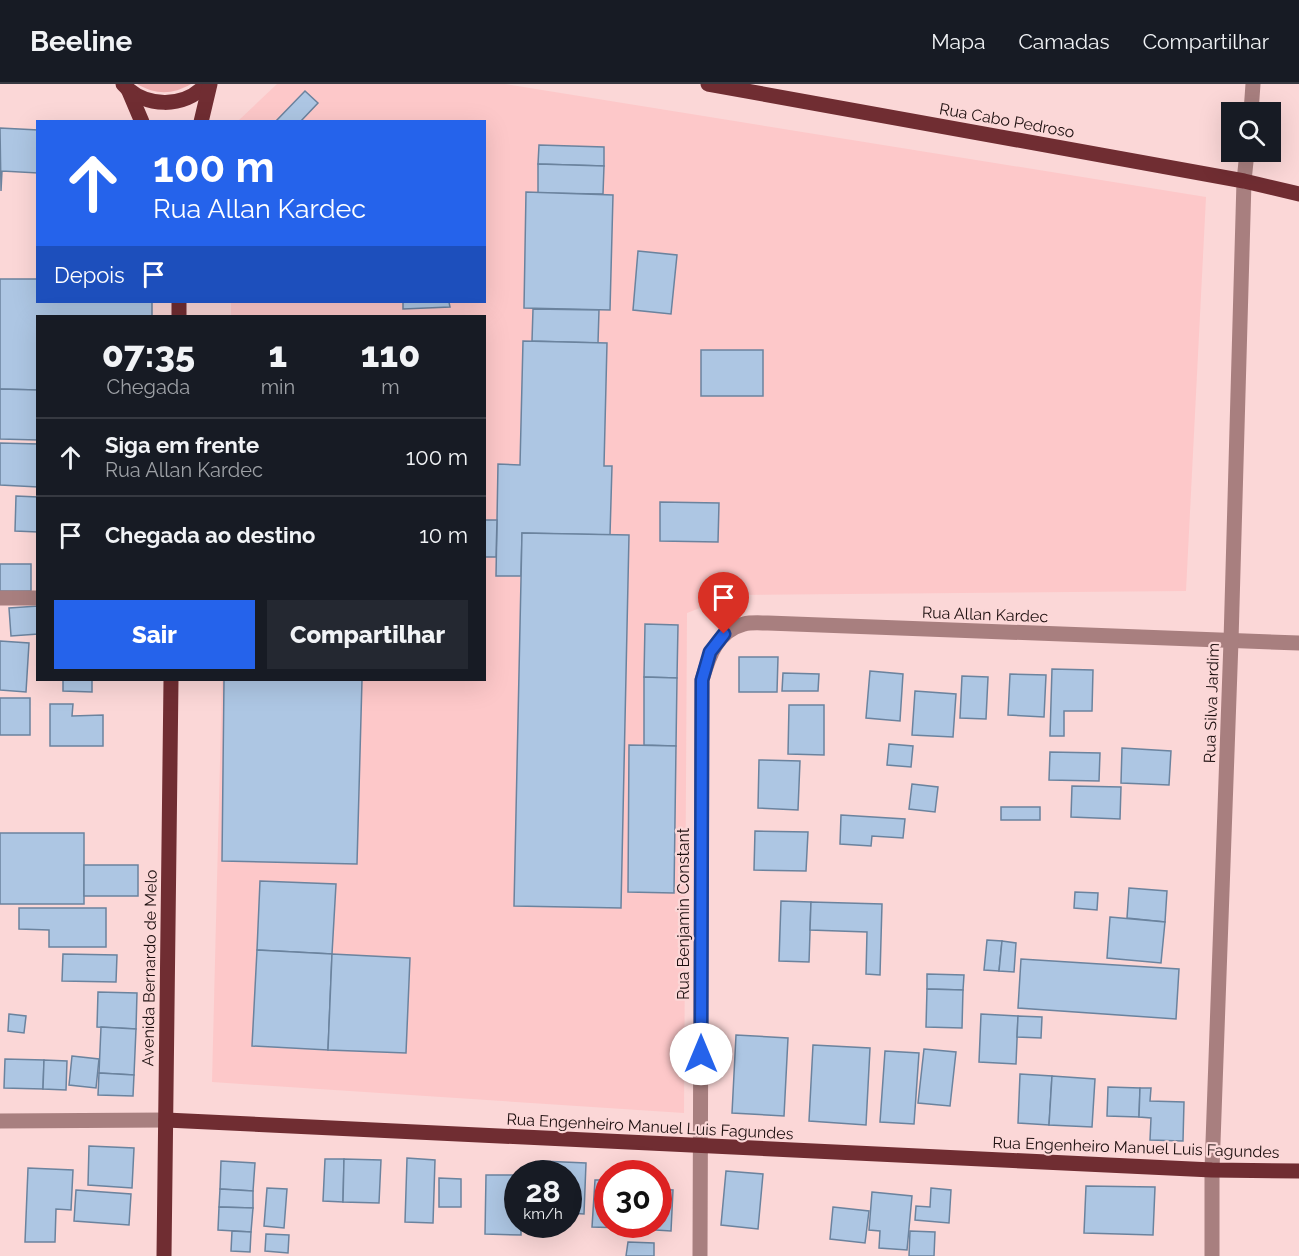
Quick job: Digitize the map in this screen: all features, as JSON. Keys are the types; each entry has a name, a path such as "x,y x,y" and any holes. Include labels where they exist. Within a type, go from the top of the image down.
{"main road":[{"path":"125,87 141,98 172,103 188,98 208,84"},
{"path":"201,120 208,84"},
{"name":"Rua Cabo Pedroso","path":"708,84 1244,181 1299,194"},
{"path":"125,87 141,120"},
{"name":"Avenida Bernardo de Melo","path":"164,1256 171,681"},
{"name":"Rua Engenheiro Manuel Luis Fagundes","path":"166,1120 1212,1170 1299,1170"}],"street":[{"path":"1252,102 1253,84"},
{"name":"Rua Silva Jardim","path":"1212,1256 1212,1170 1246,162"},
{"path":"0,598 36,598"},
{"name":"Rua Allan Kardec","path":"702,680 710,652 724,634 744,623 1299,643"},
{"name":"Rua Benjamin Constant","path":"700,1256 702,680"},
{"name":"Rua Engenheiro Manuel Luis Fagundes","path":"0,1121 166,1120"}],"shaded area":[{"path":"137,84 191,84 171,92 157,92"},
{"path":"277,84 505,84 1206,197 1186,591 733,595 687,613 684,1113 212,1082 222,681 486,681 486,315 231,315 231,303 486,303 486,120 239,120"}],"building":[{"path":"305,91 318,103 302,120 277,120"},
{"path":"0,128 36,130 36,173 2,171 1,191"},
{"path":"539,145 604,147 604,166 538,164"},
{"path":"538,164 604,166 603,194 538,193"},
{"path":"526,192 613,195 610,310 524,308"},
{"path":"638,251 677,255 671,314 633,310"},
{"path":"0,279 36,279 36,303 152,303 152,315 36,315 36,390 0,389"},
{"path":"403,303 449,303 450,307 403,309"},
{"path":"533,309 599,310 598,343 532,341"},
{"path":"523,341 607,343 604,466 612,466 610,535 522,533 521,576 496,576 498,464 520,465"},
{"path":"701,350 763,350 763,396 701,396"},
{"path":"0,389 36,390 36,440 0,439"},
{"path":"0,443 36,444 36,487 0,485"},
{"path":"16,496 36,497 36,532 15,531"},
{"path":"660,502 719,503 718,542 660,541"},
{"path":"486,520 497,520 496,557 486,557"},
{"path":"522,533 629,535 621,908 514,906"},
{"path":"0,564 31,564 31,591 0,591"},
{"path":"36,606 36,634 11,636 9,608"},
{"path":"645,624 678,625 677,678 644,677"},
{"path":"0,641 29,643 26,692 0,690"},
{"path":"739,657 778,657 777,692 739,692"},
{"path":"1052,669 1093,670 1092,711 1064,711 1064,736 1050,736"},
{"path":"870,671 903,674 900,721 866,718"},
{"path":"783,673 819,674 818,691 782,691"},
{"path":"1010,674 1046,675 1044,717 1008,715"},
{"path":"962,676 988,677 986,719 960,718"},
{"path":"644,677 677,678 676,746 644,745"},
{"path":"63,681 92,681 92,692 63,691"},
{"path":"224,681 362,681 357,864 222,861"},
{"path":"915,691 956,694 953,737 912,735"},
{"path":"0,698 30,698 30,735 0,735"},
{"path":"50,704 73,704 72,716 103,715 103,746 50,746"},
{"path":"789,705 824,705 824,755 788,754"},
{"path":"889,744 913,746 911,767 887,765"},
{"path":"629,745 676,746 674,893 628,892"},
{"path":"1122,748 1171,751 1169,785 1121,783"},
{"path":"1050,752 1100,753 1099,781 1049,780"},
{"path":"759,760 800,761 798,810 758,808"},
{"path":"912,784 938,787 935,812 909,809"},
{"path":"1072,786 1121,787 1120,819 1071,817"},
{"path":"1001,807 1040,807 1040,820 1001,820"},
{"path":"841,815 905,819 903,838 872,836 871,846 840,844"},
{"path":"755,831 808,832 806,871 754,870"},
{"path":"0,833 84,833 84,904 0,904"},
{"path":"84,865 138,865 138,896 84,896"},
{"path":"260,881 336,884 332,954 257,950"},
{"path":"1129,888 1167,891 1165,922 1127,918"},
{"path":"1075,892 1098,893 1097,910 1074,908"},
{"path":"781,901 811,902 809,962 779,961"},
{"path":"811,902 882,904 880,975 866,974 867,932 810,930"},
{"path":"19,908 106,908 106,947 49,947 49,930 19,929"},
{"path":"1110,917 1165,922 1161,963 1107,958"},
{"path":"987,940 1002,941 999,971 984,970"},
{"path":"1002,941 1016,943 1014,972 999,971"},
{"path":"257,950 332,954 328,1050 252,1046"},
{"path":"63,954 117,955 116,982 62,981"},
{"path":"332,954 410,958 406,1053 328,1050"},
{"path":"1021,959 1179,969 1176,1019 1018,1008"},
{"path":"927,974 964,975 963,990 927,989"},
{"path":"927,989 963,990 962,1028 926,1027"},
{"path":"98,992 137,993 136,1029 97,1027"},
{"path":"9,1014 26,1016 24,1033 8,1031"},
{"path":"981,1014 1018,1016 1016,1064 979,1062"},
{"path":"1018,1016 1042,1017 1041,1038 1017,1037"},
{"path":"101,1027 136,1029 134,1075 99,1073"},
{"path":"736,1035 788,1038 784,1116 732,1113"},
{"path":"813,1045 870,1048 866,1125 809,1121"},
{"path":"924,1049 956,1052 950,1106 918,1103"},
{"path":"885,1051 919,1053 914,1124 880,1122"},
{"path":"72,1056 99,1059 96,1088 69,1085"},
{"path":"5,1059 44,1060 43,1089 4,1088"},
{"path":"44,1060 67,1061 66,1090 43,1089"},
{"path":"99,1073 134,1075 133,1096 98,1095"},
{"path":"1020,1074 1052,1076 1049,1125 1018,1123"},
{"path":"1052,1076 1095,1079 1092,1127 1049,1125"},
{"path":"1108,1087 1140,1088 1139,1117 1107,1116"},
{"path":"1140,1088 1151,1088 1150,1101 1184,1102 1183,1141 1150,1140 1151,1118 1139,1117"},
{"path":"89,1146 134,1148 132,1188 88,1185"},
{"path":"407,1158 435,1160 433,1223 405,1222"},
{"path":"325,1159 344,1159 343,1202 323,1201"},
{"path":"344,1159 381,1160 379,1203 343,1202"},
{"path":"221,1161 255,1163 253,1191 220,1189"},
{"path":"582,1163 586,1163 584,1214 582,1214"},
{"path":"28,1168 73,1170 71,1210 56,1209 55,1242 25,1242"},
{"path":"726,1171 763,1174 758,1229 721,1225"},
{"path":"486,1175 504,1175 504,1235 485,1234"},
{"path":"439,1178 461,1179 461,1207 439,1207"},
{"path":"1086,1186 1155,1187 1153,1235 1084,1233"},
{"path":"267,1188 287,1189 284,1228 264,1226"},
{"path":"931,1188 951,1190 949,1223 915,1220 916,1206 930,1207"},
{"path":"220,1189 253,1191 253,1208 219,1207"},
{"path":"76,1190 131,1194 129,1225 74,1221"},
{"path":"872,1192 912,1196 907,1250 879,1248 880,1231 869,1230"},
{"path":"594,1196 594,1227 592,1227"},
{"path":"219,1207 253,1208 251,1232 218,1230"},
{"path":"833,1207 869,1211 865,1243 830,1239"},
{"path":"232,1231 251,1232 250,1252 231,1251"},
{"path":"910,1231 935,1232 934,1256 909,1256"},
{"path":"266,1234 289,1235 288,1253 265,1251"},
{"path":"628,1242 654,1243 654,1256 626,1256"}],"route":[{"path":"701,1054 702,680 710,652 724,634"}]}
